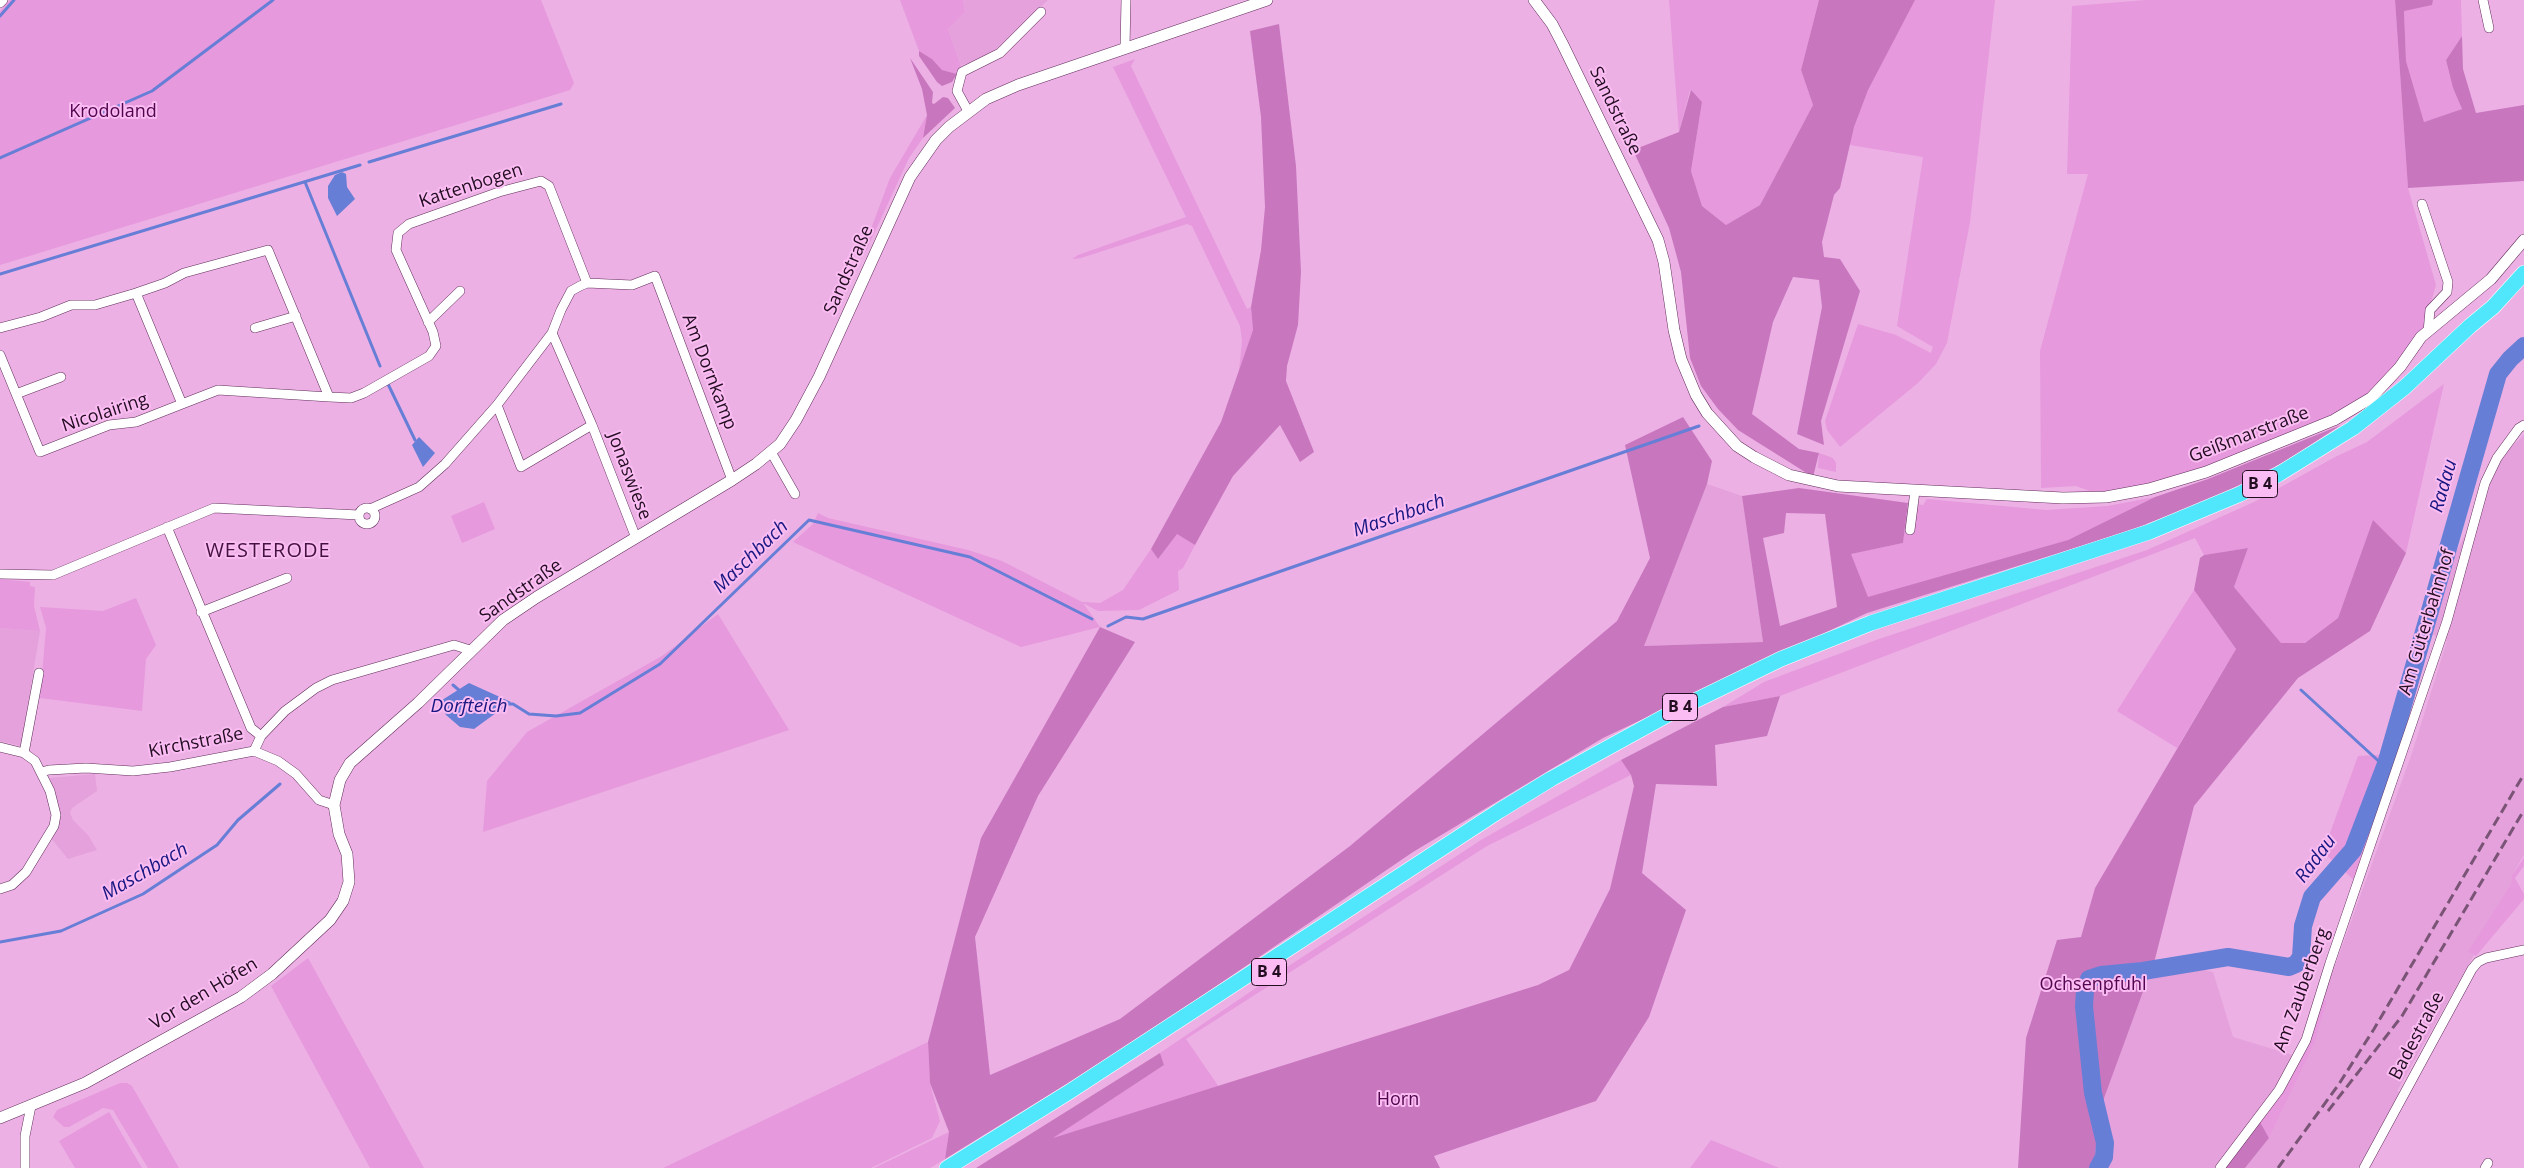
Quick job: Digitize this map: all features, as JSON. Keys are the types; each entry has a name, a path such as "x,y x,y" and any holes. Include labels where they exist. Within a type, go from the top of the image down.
{"highway":[{"name":"B 4","path":"965,1168 1002,1140 1156,1036 1437,850 1550,779 1734,680 1872,627 2149,532 2240,494 2328,444 2407,390 2484,325 2493,307 2524,272"},
{"name":"B 4","path":"948,1167 1002,1140"}],"street":[{"path":"0,3 3,0"},
{"path":"1125,48 1126,0"},
{"name":"Sandstraße","path":"334,805 340,780 350,763 418,702 503,620 537,597 732,480 780,444 796,420 818,377 910,177 936,140 968,111 986,99 1018,86 1267,0"},
{"name":"Sandstraße","path":"1534,0 1552,24 1562,43 1658,240"},
{"path":"2483,0 2489,28"},
{"path":"968,111 957,91 962,72 1000,53 1041,12"},
{"name":"Kattenbogen","path":"381,383 429,356 436,346 428,322 396,250 398,233 410,224 499,192 540,181 549,186 587,283"},
{"path":"2422,204 2448,282 2447,292 2430,310 2428,332"},
{"name":"Geißmarstraße","path":"1658,240 1664,262 1674,330 1681,360 1707,413 1723,433 1754,458 1789,475 1838,486 2039,498 2106,497 2149,489 2206,472 2253,454 2353,410 2386,383 2428,332 2492,279 2524,240"},
{"path":"0,328 72,305 95,305 136,293 166,283 184,273 265,250 270,252 329,397"},
{"name":"Am Dornkamp","path":"587,283 632,285 655,276 732,480"},
{"path":"0,574 52,575 206,511 222,507 359,515 362,509 370,509 419,487 445,464 497,405 552,333 571,292 587,283"},
{"path":"428,322 460,291"},
{"path":"136,293 182,404"},
{"path":"255,328 296,316"},
{"name":"Jonaswiese","path":"552,333 592,425 636,538"},
{"name":"Nicolairing","path":"0,355 40,452 110,425 136,422 218,390 351,398 381,383"},
{"path":"16,394 61,377"},
{"name":"Jonaswiese","path":"497,405 521,467 592,425"},
{"name":"Am Güterbahnhof","path":"2374,836 2447,620 2485,483 2497,458 2519,428 2524,425"},
{"path":"771,452 795,494"},
{"path":"1910,530 1915,491"},
{"path":"167,527 251,728 261,736"},
{"path":"201,612 287,578"},
{"name":"Kirchstraße","path":"41,772 86,768 133,771 170,767 254,751 261,736 301,698 332,680 454,645 470,650"},
{"path":"24,753 39,673"},
{"path":"0,747 24,753 35,761 53,800 56,816 54,826 26,872 12,885 0,889"},
{"path":"254,751 278,761 296,774 319,800 334,805"},
{"name":"Vor den Höfen","path":"0,1118 85,1083 241,997 272,974 330,920 343,902 349,882 347,854 335,820 334,805"},
{"name":"Am Zauberberg","path":"2220,1168 2279,1090 2306,1040 2330,963 2374,836"},
{"name":"Badestraße","path":"2364,1168 2472,969 2478,962 2486,958 2524,950"},
{"path":"25,1168 25,1136 31,1106"}],"shaded area":[{"path":"963,0 1048,0 991,54 981,60 961,65 948,29 965,12"},
{"path":"2524,435 2524,855 2512,875 2511,884 2469,952 2474,955 2397,1091 2401,1093 2358,1168 2245,1168 2269,1138 2315,1042 2327,1001 2323,999 2412,753 2447,641 2431,634 2452,561 2504,454"},
{"path":"1707,484 1742,496 1763,642 1643,646"},
{"path":"0,628 40,631 21,746 0,741"},
{"path":"95,774 97,791 72,808 70,813 73,820 88,835 97,850 68,859 51,838 60,813 50,778"},
{"path":"2155,959 2213,972 2233,1037 2299,1057 2284,1091 2225,1168 2094,1168 2099,1112"}],"green space":[{"name":"Krodoland","path":"10,0 541,0 574,83 570,90 0,265 0,11"},
{"path":"900,0 963,0 965,12 948,29 961,66 957,74 942,70 932,59 919,51"},
{"path":"1669,0 1819,0 1801,70 1813,105 1760,205 1726,225 1702,206 1691,171 1702,102 1690,90 1679,132"},
{"path":"1819,0 1915,0 1868,90 1854,127 1840,188 1834,195 1822,242 1824,257 1840,259 1860,291 1821,421 1824,445 1797,434 1822,307 1819,280 1793,277 1773,322 1752,414 1799,449 1819,453 1813,477 1738,430 1718,409 1701,386 1690,358 1681,272 1669,228 1633,150 1679,132 1691,90 1702,102 1691,171 1702,206 1726,225 1760,205 1813,105 1801,70"},
{"path":"1852,0 1995,0 1970,222 1947,343 1936,364 1918,383 1840,447 1827,430 1825,421 1858,324 1896,335 1931,353 1933,347 1897,326 1923,157 1850,145"},
{"path":"2146,0 2395,0 2408,188 2436,285 2421,337 2371,398 2253,455 2106,497 2076,486 2041,488 2040,351 2088,174 2067,174 2072,6"},
{"path":"2395,0 2433,0 2432,5 2404,11 2406,61 2424,122 2462,109 2453,88 2446,60 2462,36 2463,69 2476,113 2524,105 2524,181 2408,188"},
{"path":"2433,0 2461,0 2462,36 2446,60 2453,88 2462,109 2424,122 2406,61 2404,10 2431,5"},
{"path":"1279,24 1296,166 1301,272 1298,325 1287,366 1286,381 1314,452 1300,462 1280,425 1233,476 1195,545 1177,534 1158,559 1151,549 1221,422 1253,330 1251,307 1261,250 1265,207 1261,117 1250,31"},
{"path":"919,51 932,59 942,70 957,74 952,82 942,86 937,82 919,56"},
{"path":"910,58 933,92 932,103 934,104 943,97 948,98 955,108 923,138 927,115 922,89"},
{"path":"1135,59 1131,66 1247,309 1251,307 1253,330 1239,371 1242,341 1240,326 1192,226 1187,224 1081,258 1072,259 1078,255 1186,217 1113,67"},
{"path":"927,115 923,138 909,158 865,253 862,253 890,178"},
{"path":"2444,384 2406,553 2373,521 2338,618 2305,643 2281,643 2234,587 2248,548 2204,555 2195,538 1780,696 1723,707 1764,682 1876,640 2147,550 2254,502 2335,457 2367,442"},
{"path":"1683,417 1712,461 1707,484 1644,646 1763,642 1742,496 1799,488 1908,503 1903,543 1851,554 1868,597 2068,540 2155,497 2208,479 2341,425 2286,461 2210,500 2123,533 1867,613 1603,738 1413,852 1133,1043 945,1159 949,1132 930,1083 928,1042 981,838 1100,627 1135,642 1038,796 975,937 990,1075 1120,1019 1350,846 1617,621 1650,558 1625,445","holes":["1786,513 1825,514 1837,607 1780,626 1763,538 1784,533"]},
{"path":"1819,453 1833,458 1836,463 1836,472 1818,468"},
{"path":"2155,497 2068,540 1867,598 1850,554 1903,543 1908,503 1923,505 1927,499 2046,510 2107,506"},
{"path":"484,502 495,529 462,543 451,516"},
{"path":"818,513 828,518 968,550 1002,561 1082,602 1100,603 1123,590 1151,549 1158,559 1177,533 1195,545 1183,568 1178,571 1179,590 1139,610 1098,611 1083,603 1100,627 1021,647 793,542 813,524"},
{"name":"Ochsenpfuhl","path":"2373,520 2406,553 2370,631 2298,678 2194,806 2155,959 2099,1112 2094,1168 2018,1168 2026,1038 2057,940 2081,937 2095,888 2236,649 2194,590 2200,558 2204,555 2248,548 2234,587 2281,643 2305,643 2338,618"},
{"path":"0,579 30,582 30,586 35,587 34,606 40,631 0,628"},
{"path":"2194,590 2236,649 2177,748 2117,711"},
{"path":"136,598 156,645 146,659 142,711 40,698 46,628 40,607 103,611"},
{"path":"718,614 789,730 483,832 487,781 527,732 662,656"},
{"name":"Horn","path":"1780,696 1767,736 1715,745 1717,786 1656,784 1642,873 1686,910 1649,1017 1596,1101 1434,1156 1440,1168 976,1168 1160,1053 1164,1065 1053,1138 1538,985 1569,970 1610,889 1634,786 1631,775 1621,760 1723,707"},
{"path":"2395,754 2354,880 2323,852 2358,756"},
{"path":"1621,760 1631,775 1487,846 1186,1039 1219,1087 1050,1139 1164,1065 1160,1053 1278,973 1481,840"},
{"path":"2524,858 2524,866 2515,878 2524,894 2524,899 2476,956 2468,952 2511,884 2512,875"},
{"path":"308,958 424,1168 370,1168 271,986"},
{"path":"2323,999 2327,1001 2315,1042 2269,1138 2260,1122 2284,1090"},
{"path":"928,1042 930,1083 940,1121 932,1138 871,1168 663,1168"},
{"path":"120,1083 127,1083 132,1086 179,1168 148,1168 113,1110 103,1108 69,1127 64,1127 53,1117 57,1110"},
{"path":"109,1112 142,1168 75,1168 59,1141"},
{"path":"2260,1122 2269,1138 2245,1168 2225,1168"},
{"path":"949,1132 945,1159 930,1168 874,1168"},
{"path":"1711,1140 1779,1168 1690,1168"}],"water":[{"path":"342,172 346,174 347,187 355,199 337,216 328,198 328,186 335,175"},
{"path":"419,437 435,453 423,467 412,445"},
{"name":"Dorfteich","path":"469,683 511,702 474,729 460,727 446,715 439,702"}],"waterway":[{"path":"0,16 14,0"},
{"path":"0,158 152,91 273,0"},
{"path":"369,162 561,104"},
{"path":"0,274 360,165"},
{"path":"305,182 380,366"},
{"name":"Radau","path":"2098,1168 2104,1157 2105,1143 2093,1093 2084,1006 2085,991 2089,979 2101,975 2143,971 2228,957 2289,967 2296,964 2301,957 2303,926 2312,897 2353,850 2386,764 2498,374 2524,346"},
{"path":"387,382 415,440"},
{"name":"Maschbach","path":"1108,626 1126,617 1143,619 1699,426"},
{"name":"Maschbach","path":"506,704 513,704 529,714 556,716 580,713 660,664 809,520 970,557 1092,619"},
{"name":"Maschbach","path":"453,685 460,691"},
{"path":"2301,690 2385,767"},
{"name":"Maschbach","path":"0,942 61,931 143,894 217,845 238,820 280,784"}],"railway":[{"path":"2278,1168 2339,1084 2374,1029 2524,774"},
{"path":"2328,1111 2402,1016 2524,810"}],"district":[{"name":"WESTERODE","path":"268,551"}]}
